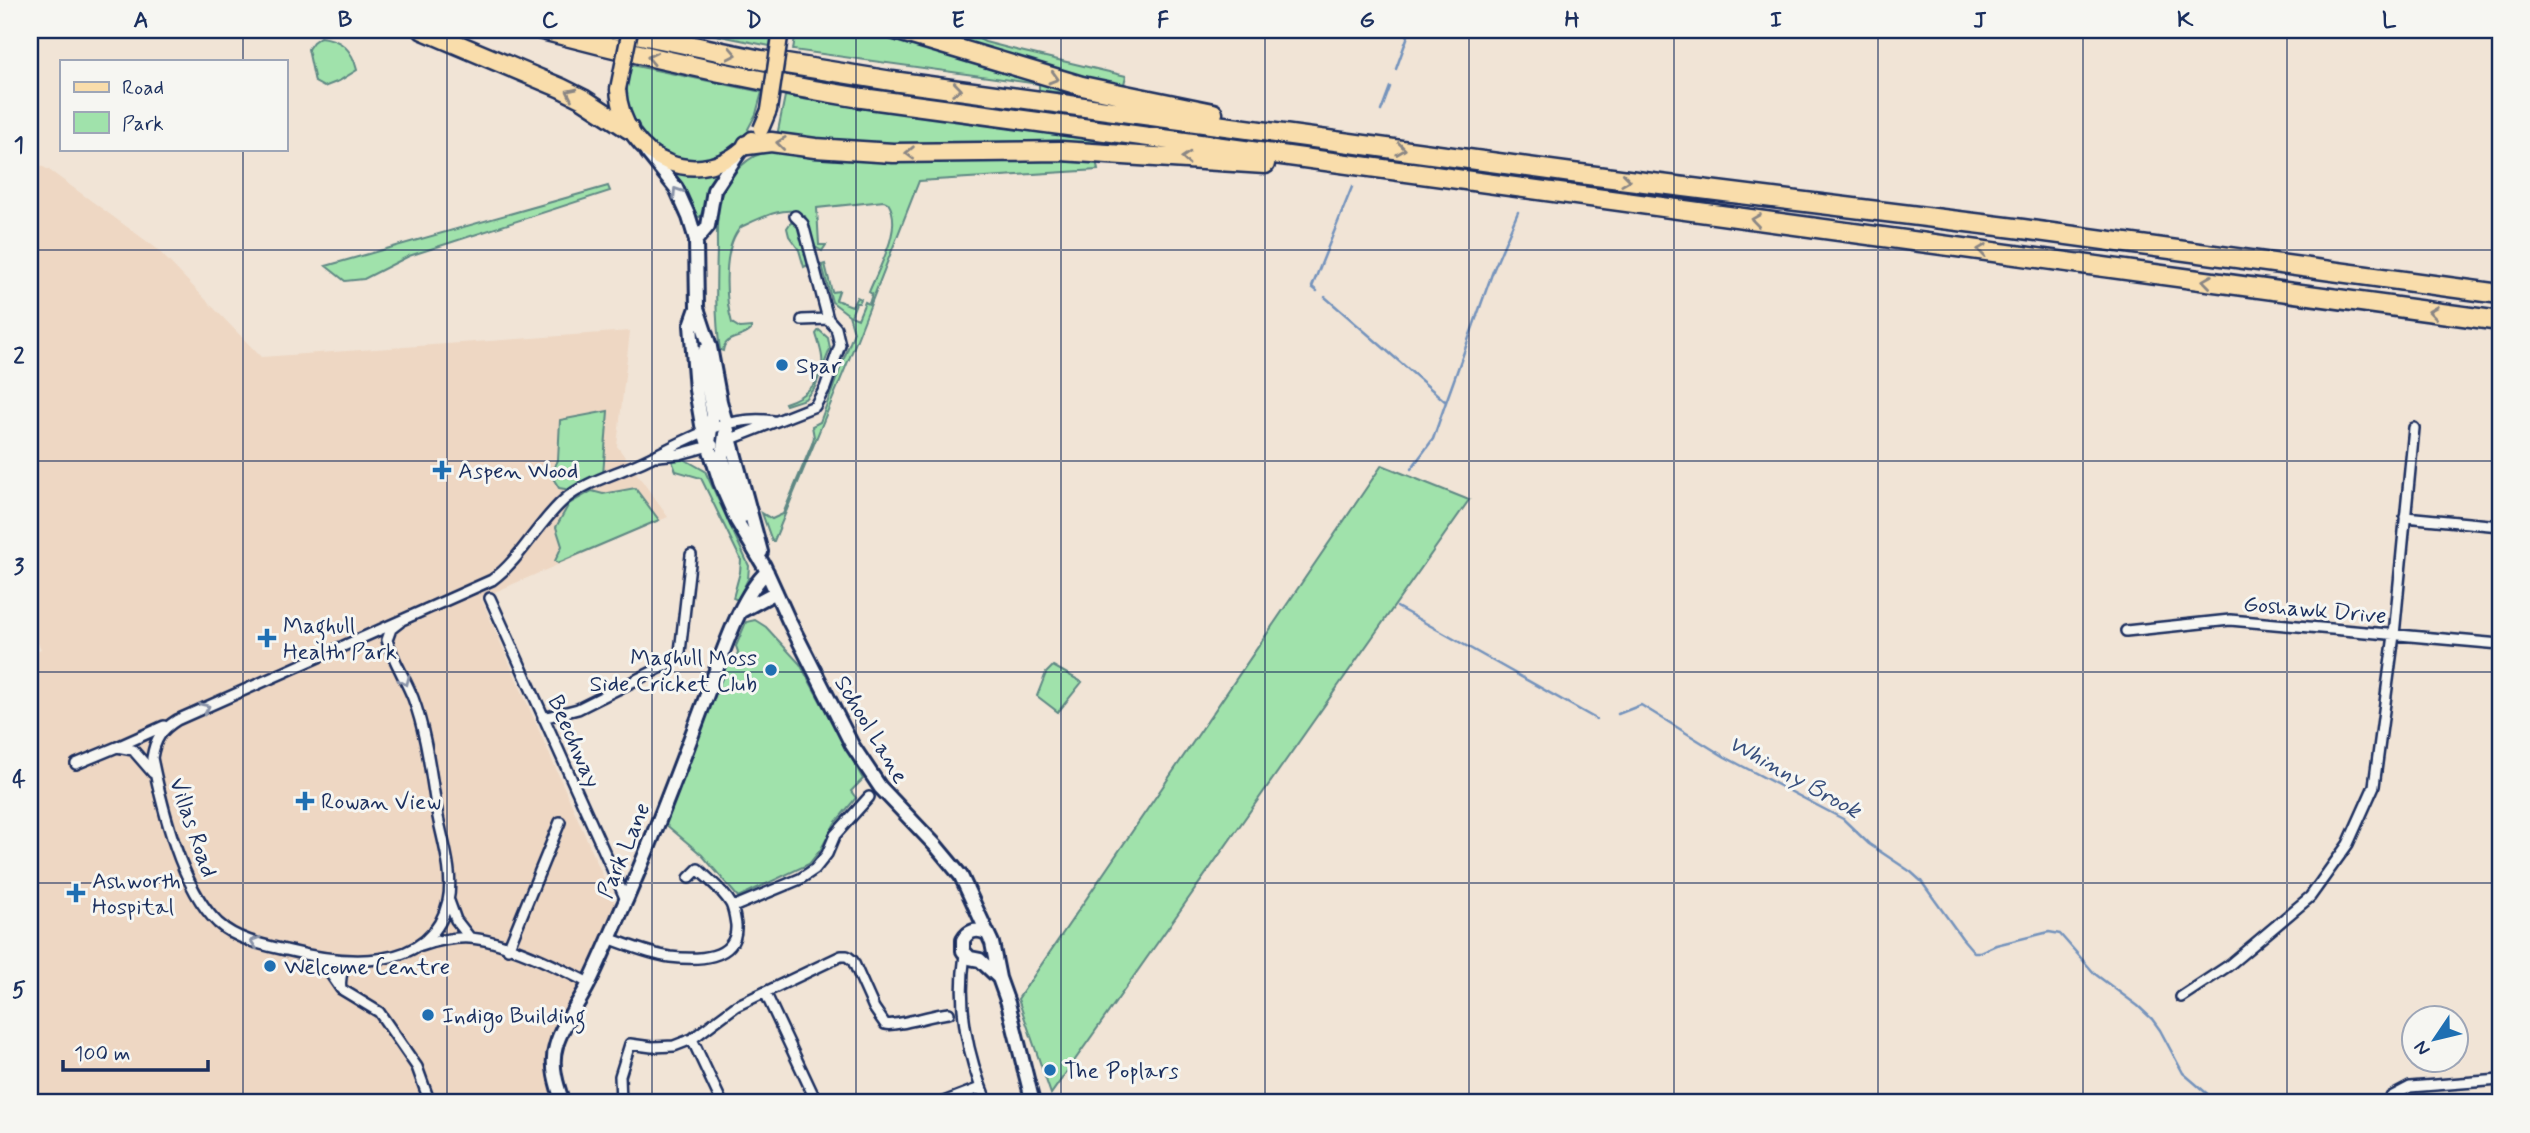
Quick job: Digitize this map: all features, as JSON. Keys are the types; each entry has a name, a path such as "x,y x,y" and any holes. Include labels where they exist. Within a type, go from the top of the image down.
{"highway":[{"path":"423,30 561,88 629,129"},
{"path":"542,30 635,54 791,87 2500,321"},
{"path":"617,30 701,49 813,69 1572,173 2023,229 2500,294"},
{"path":"895,30 1082,86 1290,126 1356,143"},
{"path":"742,149 771,142 893,153 1061,150 1425,175"}],"main road":[{"path":"630,30 618,89 619,103 629,129 646,151 678,165 692,167 717,164 742,149 761,129 769,110 782,30"}],"street":[{"path":"696,240 708,226 714,190 742,149"},
{"path":"646,151 682,198 696,240 697,308"},
{"path":"774,421 815,406 840,345 836,328 828,319 803,224 796,216"},
{"name":"School Lane","path":"697,308 706,334 726,425 727,441 765,569"},
{"name":"School Lane","path":"697,308 691,325 695,390 707,431 708,447 729,501 830,704 868,772 961,876 990,938 1032,1103"},
{"path":"802,320 828,319"},
{"name":"School Lane","path":"706,334 704,368 713,415 707,431"},
{"name":"Villas Road","path":"470,938 453,939 416,947 389,957 359,961 319,957 258,944 236,935 218,923 201,902 185,873 156,777 152,758 155,743 162,730 175,721 492,580 502,573 539,526 571,494 707,431 756,419 774,421"},
{"name":"Villas Road","path":"653,457 708,447 774,421"},
{"path":"2181,997 2228,966 2311,897 2348,844 2374,786 2394,635 2414,428"},
{"name":"School Lane","path":"727,441 722,457 751,544"},
{"path":"2406,517 2500,526"},
{"path":"543,718 578,709 674,661 680,652 691,555"},
{"name":"Park Lane","path":"563,1103 555,1075 555,1050 560,1036 589,983 626,900 678,774 724,650 747,596 765,569"},
{"path":"741,611 776,592"},
{"name":"Beechway","path":"490,598 626,900"},
{"name":"Goshawk Drive","path":"2126,631 2230,620 2500,644"},
{"name":"Villas Road","path":"387,640 391,629 400,622"},
{"path":"374,633 387,640 414,699 447,867 449,899 456,920 470,938 508,949 589,983"},
{"path":"76,764 175,721"},
{"path":"117,747 132,750 156,777"},
{"path":"733,907 815,869 827,854 835,835 869,797"},
{"path":"508,949 560,822"},
{"path":"608,937 669,957 713,956 727,949 734,939 736,926 733,907 725,895 698,869 689,878"},
{"path":"970,896 969,932 963,940 974,958"},
{"path":"416,947 437,926 449,899"},
{"path":"969,932 978,930 986,933"},
{"path":"974,958 988,956 992,948"},
{"path":"621,1103 620,1076 630,1044 674,1046 692,1038 736,1006 841,957 846,956 853,961 874,1008 885,1024 894,1026 915,1018 949,1013"},
{"path":"319,957 341,989 379,1012 417,1067 430,1103"},
{"path":"974,958 961,981 965,1037 987,1103"},
{"name":"School Lane","path":"974,958 999,978"},
{"path":"341,989 342,971 351,963 359,961"},
{"path":"765,992 817,1103"},
{"path":"692,1038 722,1103"},
{"path":"2393,1103 2390,1097 2410,1087 2500,1080"},
{"path":"941,1103 980,1088"}],"shaded area":[{"name":"Maghull Health Park","path":"30,160 49,170 156,248 261,357 630,331 617,446 668,517 481,598 617,908 547,1056 549,1078 557,1103 30,1103 30,654 41,649 30,627"}],"green space":[{"path":"691,30 772,30 770,46"},
{"path":"796,30 882,30 1120,100 1039,90 1039,84 793,50"},
{"path":"919,30 961,30 985,42 1126,76 1123,88 1075,76"},
{"path":"320,37 334,40 344,46 352,56 357,70 324,87 315,82 308,49"},
{"path":"631,65 762,92 756,114 748,129 750,131 726,151 711,157 682,160 668,156 654,148 642,136 629,117 626,95"},
{"path":"789,70 1117,117 1115,127 795,81 795,78 788,76"},
{"path":"785,96 1170,151 877,148 777,136"},
{"path":"774,147 1096,160 1098,170 919,181 854,347 772,541 762,513 772,519 783,514 812,444 812,426 820,422 854,332 849,315 832,302 822,265 825,264 832,292 839,291 836,300 852,306 857,297 861,299 856,303 851,316 858,319 865,302 869,304 872,294 869,292 888,247 893,224 892,213 888,203 884,201 817,208 819,245 826,245 822,251 815,247 805,216 798,212 773,213 741,227 735,236 728,260 728,301 732,323 740,328 751,327 751,330 730,340 723,351 720,350 716,286 720,199 728,182 740,167 756,156 773,152"},
{"path":"668,170 693,174 719,171 700,217 693,216 686,194"},
{"path":"608,186 610,191 409,256 364,279 345,281 326,266"},
{"path":"791,222 798,226 808,265 804,267 799,250 789,236 787,228"},
{"path":"819,330 828,338 830,349 815,387 805,399 786,405 785,403 800,397 817,380 822,365 816,334"},
{"path":"608,411 603,475 571,490 559,488 551,475 558,460 560,420"},
{"path":"684,459 705,471 749,566 748,579 738,600 733,598 741,560 701,478 676,471 672,461"},
{"path":"1382,465 1469,500 1051,1094 1018,999"},
{"path":"635,488 659,520 558,563 555,561 562,546 556,527 569,504 592,491 603,494"},
{"path":"755,620 766,627 800,664 863,779 851,791 856,798 835,823 821,849 809,864 738,897 702,855 664,823 728,660 735,660 738,652 736,646 746,622"},
{"path":"1053,666 1082,682 1058,712 1037,696 1046,673"}],"waterway":[{"path":"1396,69 1410,30"},
{"path":"1381,111 1390,87"},
{"path":"1317,291 1312,287 1352,187"},
{"path":"1325,297 1446,402 1493,271 1518,212"},
{"path":"1411,469 1433,439 1446,402"},
{"path":"1397,607 1596,719"},
{"name":"Whinny Brook","path":"1618,714 1641,705 1725,757 1843,819 1869,844 1921,881 1974,952 2049,932 2060,934 2095,974 2152,1019 2183,1073 2218,1103"}],"place":[{"name":"Spar","path":"782,365"},
{"name":"Aspen Wood","path":"442,470"},
{"name":"Maghull Health Park","path":"267,638"},
{"name":"Maghull Moss Side Cricket Club","path":"771,670"},
{"name":"Rowan View","path":"305,801"},
{"name":"Ashworth Hospital","path":"76,893"},
{"name":"Welcome Centre","path":"270,966"},
{"name":"Indigo Building","path":"428,1015"},
{"name":"The Poplars","path":"1050,1070"}]}
